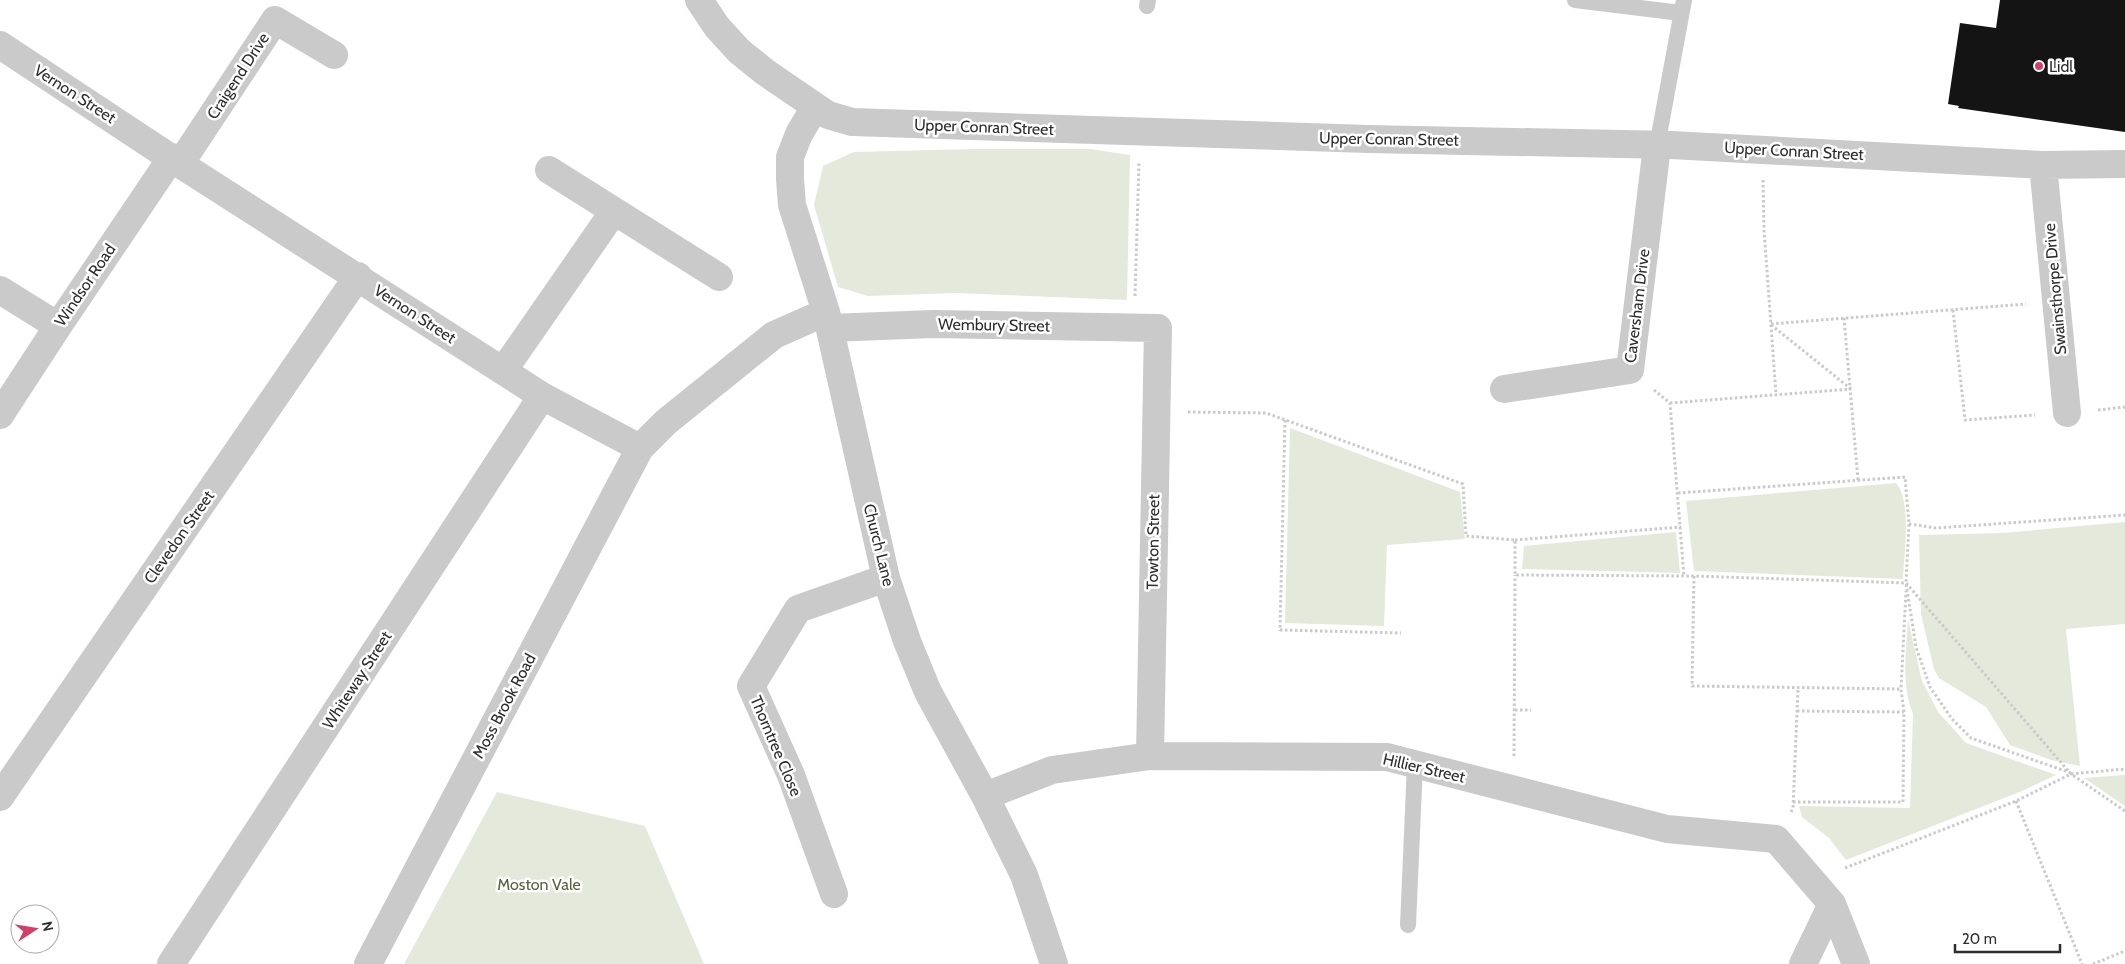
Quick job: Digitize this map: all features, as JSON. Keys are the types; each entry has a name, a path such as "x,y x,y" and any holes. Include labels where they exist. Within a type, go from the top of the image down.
{"street":[{"name":"Upper Conran Street","path":"699,0 717,27 739,51 765,72 815,107 839,120 866,124 1657,146 2043,165 2125,164"},
{"name":"Craigend Drive","path":"176,161 275,20 334,55"},
{"name":"Vernon Street","path":"0,45 176,161 358,276 542,396 640,448"},
{"name":"Church Lane","path":"815,107 799,134 790,157 792,205 828,320 886,578 907,641 928,692 985,796 1024,875 1054,964"},
{"name":"Caversham Drive","path":"1504,389 1630,370 1657,146"},
{"name":"Windsor Road","path":"0,415 58,326 176,161"},
{"name":"Swainsthorpe Drive","path":"2043,165 2067,413"},
{"path":"549,170 719,277"},
{"path":"503,371 614,211"},
{"name":"Clevedon Street","path":"0,797 358,276"},
{"path":"0,290 58,326"},
{"name":"Wembury Street","path":"828,320 933,324 1146,327"},
{"path":"640,448 666,422 774,335 828,320"},
{"name":"Towton Street","path":"1146,327 1156,412 1150,756"},
{"name":"Whiteway Street","path":"172,964 542,396"},
{"name":"Moss Brook Road","path":"368,964 640,448"},
{"name":"Thorntree Close","path":"834,894 790,775 751,686 798,608 886,578"},
{"name":"Hillier Street","path":"985,796 1052,770 1150,756 1387,757 1667,829 1776,839"},
{"path":"1776,839 1824,894 1856,964"},
{"path":"1803,964 1824,894"}],"lane":[{"path":"1575,0 1682,6 1657,146"},
{"path":"1408,924 1415,764"}],"path":[{"path":"1140,132 1146,327"},
{"path":"1762,150 1764,230 1776,394"},
{"path":"1770,324 2056,302"},
{"path":"1953,310 1964,420 2125,407"},
{"path":"1844,318 1858,480"},
{"path":"1770,324 1851,389"},
{"path":"1630,370 1670,403 1851,389"},
{"path":"1670,403 1684,576"},
{"path":"1156,412 1266,413 1463,484 1466,536 1515,540 1681,527"},
{"path":"1285,420 1280,630 1401,633"},
{"path":"1678,493 1905,477 1909,524 1901,689 1904,712 1903,802 1793,802"},
{"path":"1909,524 1936,528 2125,515"},
{"path":"1513,790 1515,540"},
{"path":"1515,575 1694,576 1906,583 2071,774"},
{"path":"1694,576 1692,686 1901,689"},
{"path":"1906,583 1919,655 1930,687 1952,719 1971,738 2071,774 2125,811"},
{"path":"1776,839 1793,808 1798,688"},
{"path":"1515,710 1531,710"},
{"path":"1797,711 1904,712"},
{"path":"1824,894 1847,867 2016,800 2071,774 2125,768"},
{"path":"2016,800 2082,964"},
{"path":"2093,964 2125,951"}],"green space":[{"path":"1090,149 1130,155 1127,300 955,293 868,296 838,287 814,205 823,166 854,152"},
{"path":"1290,428 1460,492 1465,539 1387,545 1384,626 1285,623"},
{"path":"1896,483 1901,492 1906,515 1903,579 1694,571 1686,501"},
{"path":"2125,522 2125,624 2066,629 2080,766 2051,760 2010,745 1986,707 1939,678 1934,669 1921,614 1919,535 2002,533"},
{"path":"1676,532 1680,573 1522,569 1524,546"},
{"path":"1908,620 1922,681 1938,712 1966,743 2056,775 2022,791 1846,860 1829,838 1802,817 1799,806 1910,808 1913,714 1909,703 1906,679"},
{"path":"2125,775 2125,806 2084,778"},
{"name":"Moston Vale","path":"497,792 645,826 704,964 404,964"}],"building":[{"name":"Lidl","path":"2000,0 2125,0 2125,132 1958,108 1959,106 1948,104 1960,23 1996,28"}],"place":[{"name":"Lidl","path":"2039,66"}]}
